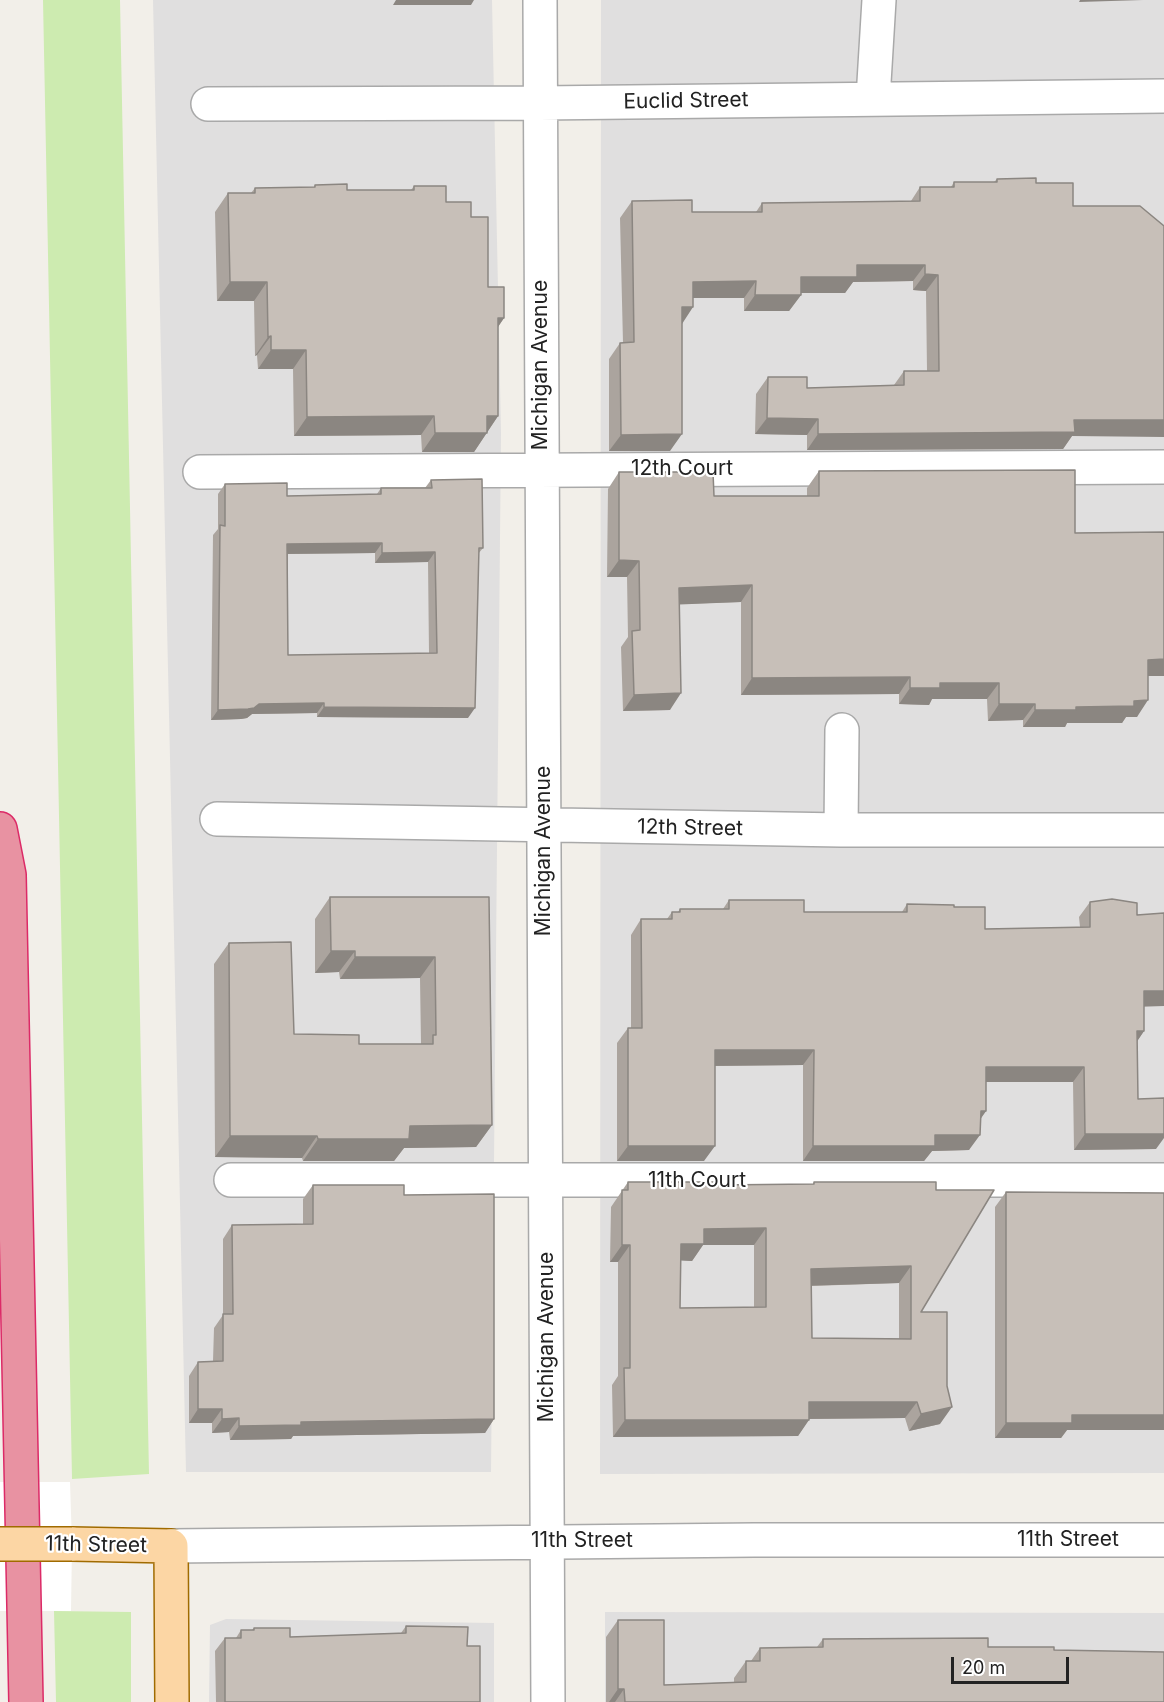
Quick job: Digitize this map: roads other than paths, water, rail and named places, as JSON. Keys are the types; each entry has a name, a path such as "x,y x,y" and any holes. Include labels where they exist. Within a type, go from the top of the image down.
{"highway":[{"path":"0,829 9,874 26,1702"}],"main road":[{"name":"11th Street","path":"0,1544 171,1546"},
{"path":"171,1546 172,1702"}],"street":[{"name":"Michigan Avenue","path":"540,0 548,1702"},
{"path":"873,99 879,0"},
{"name":"Euclid Street","path":"208,104 1164,96"},
{"name":"12th Court","path":"200,472 1164,467"},
{"path":"841,830 842,730"},
{"name":"12th Street","path":"217,819 841,830 1164,830"},
{"name":"11th Court","path":"231,1180 1164,1180"},
{"name":"11th Street","path":"171,1546 1164,1540"}]}
